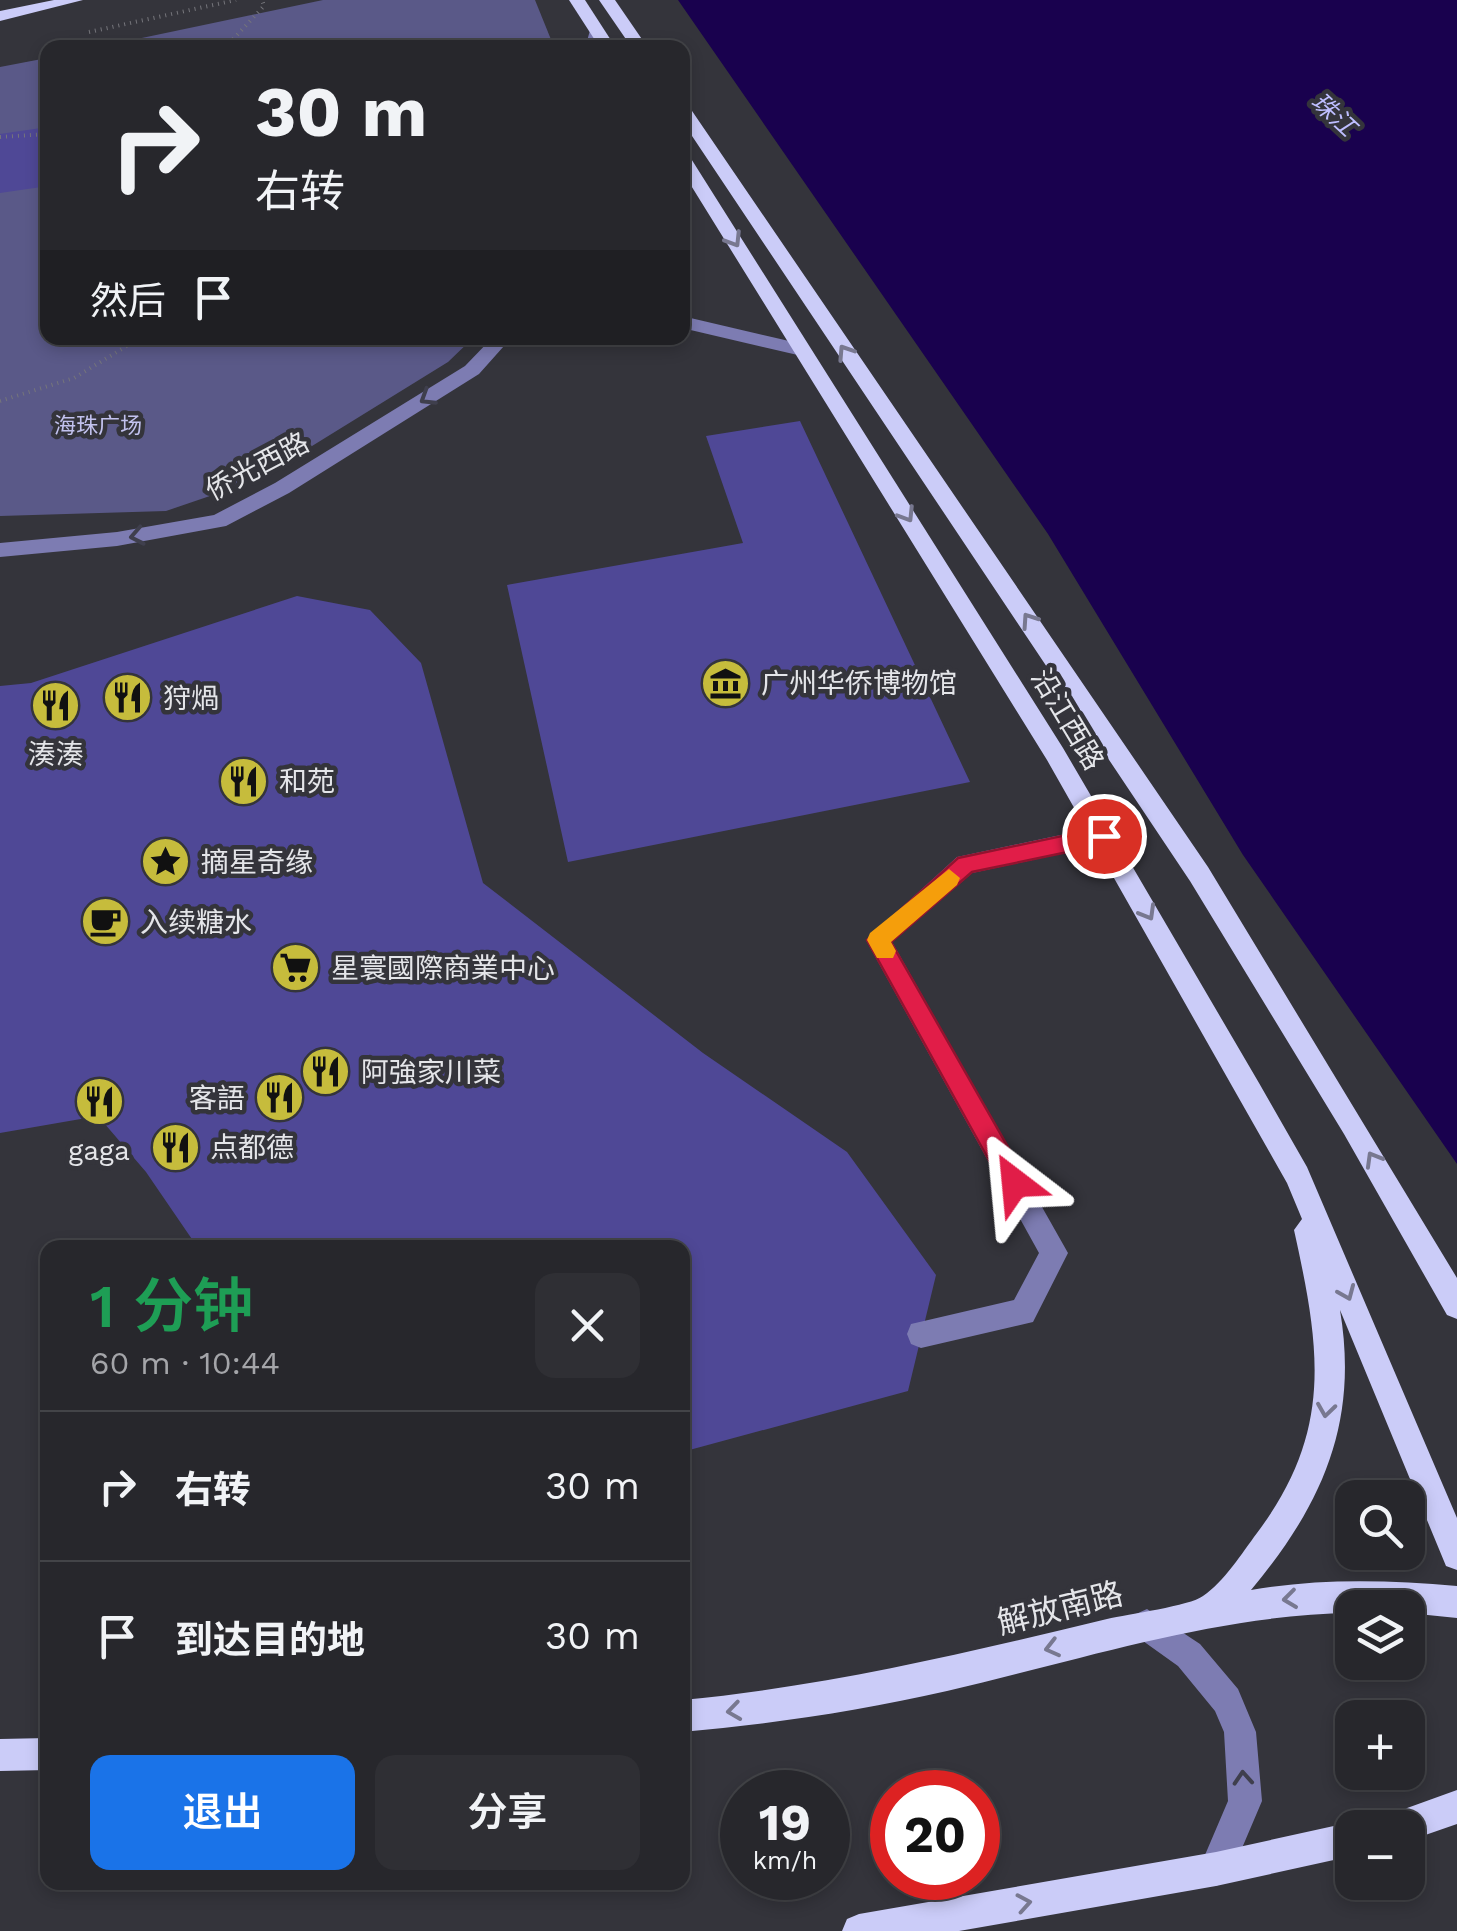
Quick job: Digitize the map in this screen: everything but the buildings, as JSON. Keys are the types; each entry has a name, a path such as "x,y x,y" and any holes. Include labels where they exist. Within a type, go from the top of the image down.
{"main road":[{"path":"0,3 75,0"},
{"path":"577,0 594,39"},
{"path":"607,0 634,40"},
{"path":"0,16 20,5"},
{"name":"沿江西路","path":"690,120 1188,859 1353,1124 1457,1304"},
{"name":"沿江西路","path":"690,170 1104,836 1297,1176 1457,1554"},
{"path":"1213,1609 1270,1548 1308,1485 1324,1427 1332,1369 1324,1305 1297,1176"},
{"name":"解放南路","path":"690,1715 842,1696 1213,1609 1302,1597 1415,1596 1457,1602"},
{"path":"0,1756 40,1754"},
{"path":"1425,1818 1457,1807"},
{"path":"859,1931 1216,1869 1335,1842"}],"street":[{"path":"690,324 802,350"},
{"name":"侨光西路","path":"0,550 117,540 219,520 282,488 472,370 495,345"},
{"path":"921,1334 1023,1312 1054,1253 878,940 966,864 1104,836"},
{"path":"1147,1625 1189,1655 1227,1700 1240,1732 1245,1801 1216,1869"}],"path":[{"path":"71,35 236,0"},
{"path":"232,40 264,6 262,0"},
{"path":"0,137 40,134"},
{"path":"0,401 22,398 113,360 131,345"}],"green space":[{"path":"323,0 535,0 551,40 132,40"},
{"name":"海珠广场","path":"40,59 40,345 466,345 448,362 257,480 166,511 0,516 0,67"}],"water":[{"name":"珠江","path":"678,0 1457,0 1457,1164 1243,855 1048,534"}],"slow traffic":[{"path":"885,951 878,940 949,878"}],"place":[{"name":"广州华侨博物馆","path":"726,683"},
{"name":"狩煱","path":"128,698"},
{"name":"湊湊","path":"56,706"},
{"name":"和苑","path":"244,781"},
{"name":"摘星奇缘","path":"166,862"},
{"name":"入续糖水","path":"105,922"},
{"name":"星寰國際商業中心","path":"296,968"},
{"name":"阿強家川菜","path":"326,1072"},
{"name":"客語","path":"280,1098"},
{"name":"gaga","path":"99,1102"},
{"name":"点都德","path":"175,1147"}],"route":[{"path":"1015,1183 878,940 966,864 1104,836"}]}
